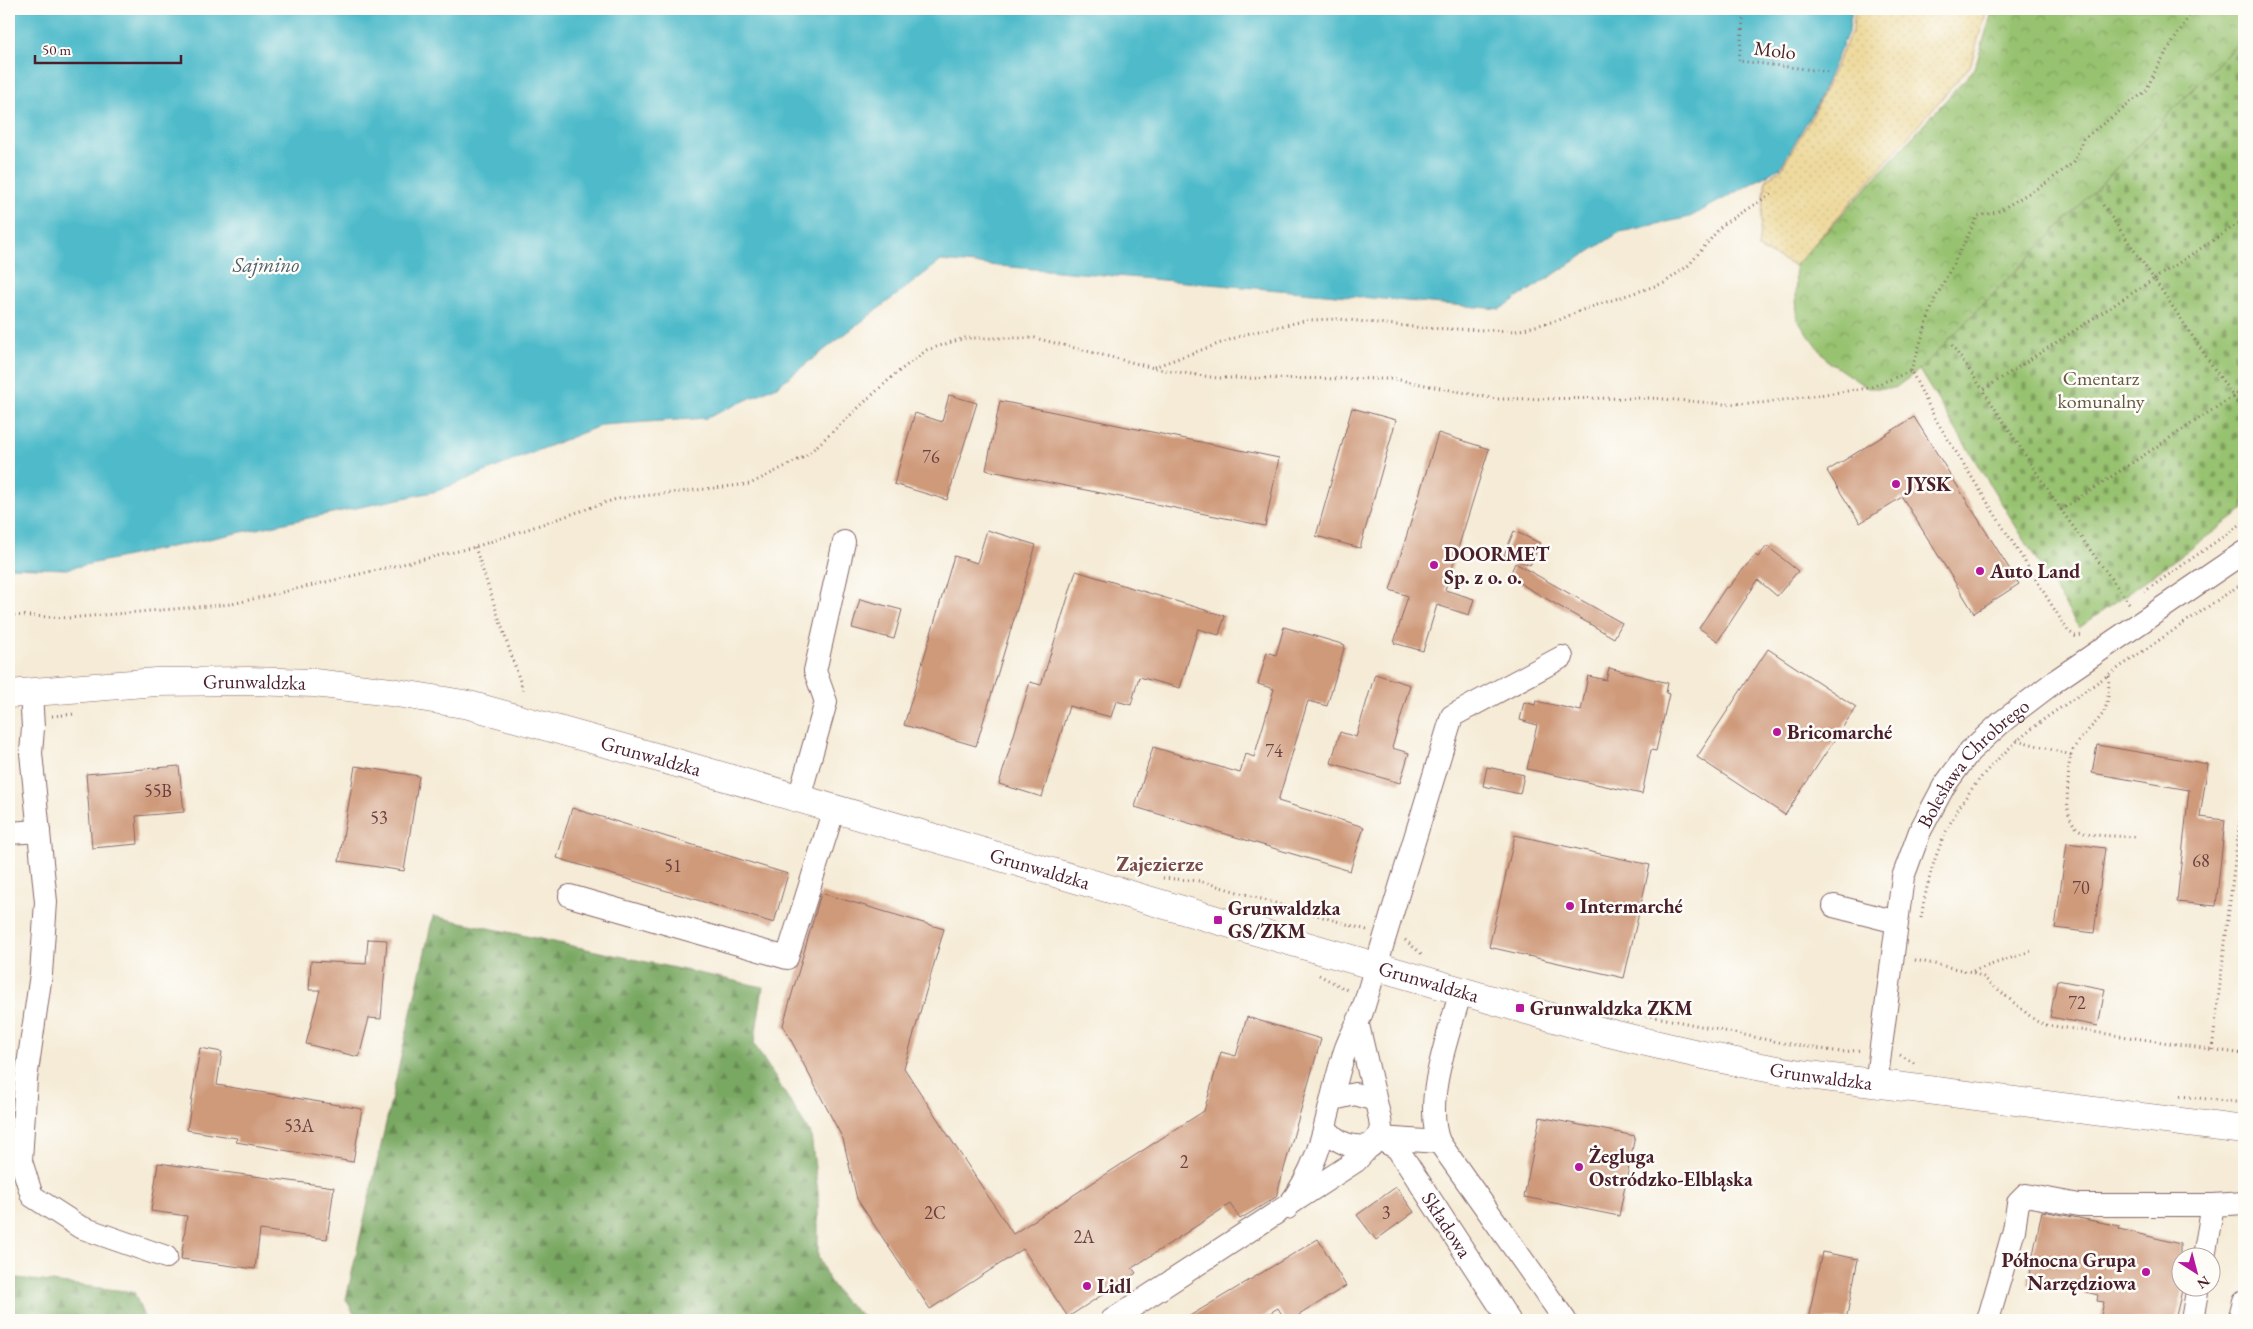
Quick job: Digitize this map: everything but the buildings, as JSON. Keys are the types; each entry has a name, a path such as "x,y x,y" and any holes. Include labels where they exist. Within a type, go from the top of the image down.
{"main road":[{"name":"Grunwaldzka","path":"20,693 156,682 250,681 314,683 390,692 469,705 799,798 1585,1027 1723,1060 1876,1085 2244,1130"}],"street":[{"path":"799,798 826,702 815,671 844,542"},
{"name":"Bolesława Chrobrego","path":"1876,1085 1903,877 1920,831 1944,786 1970,751 2003,721 2058,679 2244,552"},
{"path":"1287,1208 1308,1177 1316,1160 1346,1047 1358,1025 1452,716 1562,657"},
{"path":"20,693 33,728 31,753 46,902 41,974 26,1079 21,1161 32,1196 80,1227 166,1257"},
{"path":"570,896 787,958 834,809"},
{"path":"9,833 39,831"},
{"path":"1834,906 1897,922"},
{"path":"1461,991 1434,1092 1434,1129 1439,1142 1565,1320"},
{"path":"1126,1317 1356,1161 1374,1142 1381,1129 1358,1025"},
{"path":"1333,1099 1355,1094 1375,1100"},
{"name":"Składowa","path":"1326,1128 1342,1144 1356,1148 1374,1142 1397,1148 1509,1320"},
{"path":"1374,1142 1439,1142"},
{"path":"1988,1320 2014,1230 2018,1202 2026,1195 2079,1205 2213,1205 2244,1203"},
{"path":"2206,1246 2213,1205"},
{"path":"2192,1320 2196,1296"},
{"path":"2239,1320 2244,1301"}],"path":[{"name":"Molo","path":"1744,9 1739,61 1830,72"},
{"path":"2079,636 2068,630 1936,420 1911,372 1934,301 1978,216 1997,212 2046,182 2074,162 2082,139 2146,91 2156,69 2189,16 2198,9"},
{"path":"1152,368 1237,337 1308,320 1339,319 1414,328 1516,331 1560,320 1582,310 1664,282 1689,265 1723,224 1773,193"},
{"path":"2103,204 2244,413"},
{"path":"1983,390 2244,220"},
{"path":"9,615 68,618 232,604 475,547 616,499 750,484 806,456 894,375 927,350 964,338 1035,338 1152,368 1216,378 1395,379 1496,399 1651,398 1724,404 1802,398 1869,388 1911,372"},
{"path":"1952,344 2062,510 2129,603"},
{"path":"2062,510 2244,389"},
{"path":"2122,609 2244,522"},
{"path":"475,547 523,690"},
{"path":"1920,925 1930,872 1952,820 1980,777 2017,740 2244,582"},
{"path":"2108,676 2109,701 2102,717 2075,745 2071,755 2066,806 2071,822 2079,831 2089,835 2136,837"},
{"path":"2017,740 2071,755"},
{"path":"2212,1050 2244,786"},
{"path":"1972,972 2031,951"},
{"path":"1914,970 1916,952"},
{"path":"1915,960 1972,972 1983,977 2036,1021 2046,1025 2244,1054"}],"green space":[{"path":"1993,9 2244,9 2244,37 1919,370 1895,388 1868,388 1829,362 1797,320 1795,266 1975,68"},
{"name":"Cmentarz komunalny","path":"2244,37 2244,510 2079,628 1919,370"},
{"path":"433,916 763,987 754,1044 811,1135 818,1193 818,1257 830,1282 844,1301 867,1320 357,1320 346,1299"},
{"path":"9,1277 134,1292 145,1320 9,1320"}],"sand":[{"path":"1855,9 1987,9 1970,66 1795,266 1758,248 1766,179 1780,171 1813,115 1853,29"}],"water":[{"name":"Sajmino","path":"9,9 1852,9 1849,30 1816,106 1780,168 1690,217 1620,232 1500,309 941,261 777,386 707,418 602,425 437,491 66,569 9,567"}],"place":[{"name":"JYSK","path":"1896,484"},
{"name":"DOORMET Sp. z o. o.","path":"1434,565"},
{"name":"Auto Land","path":"1980,571"},
{"name":"Bricomarché","path":"1777,732"},
{"name":"Intermarché","path":"1570,906"},
{"name":"Grunwaldzka GS/ZKM","path":"1218,920"},
{"name":"Grunwaldzka ZKM","path":"1520,1008"},
{"name":"Żegluga Ostródzko-Elbląska","path":"1579,1167"},
{"name":"Północna Grupa Narzędziowa","path":"2146,1272"},
{"name":"Lidl","path":"1087,1286"}],"district":[{"name":"Zajezierze","path":"1160,864"}]}
